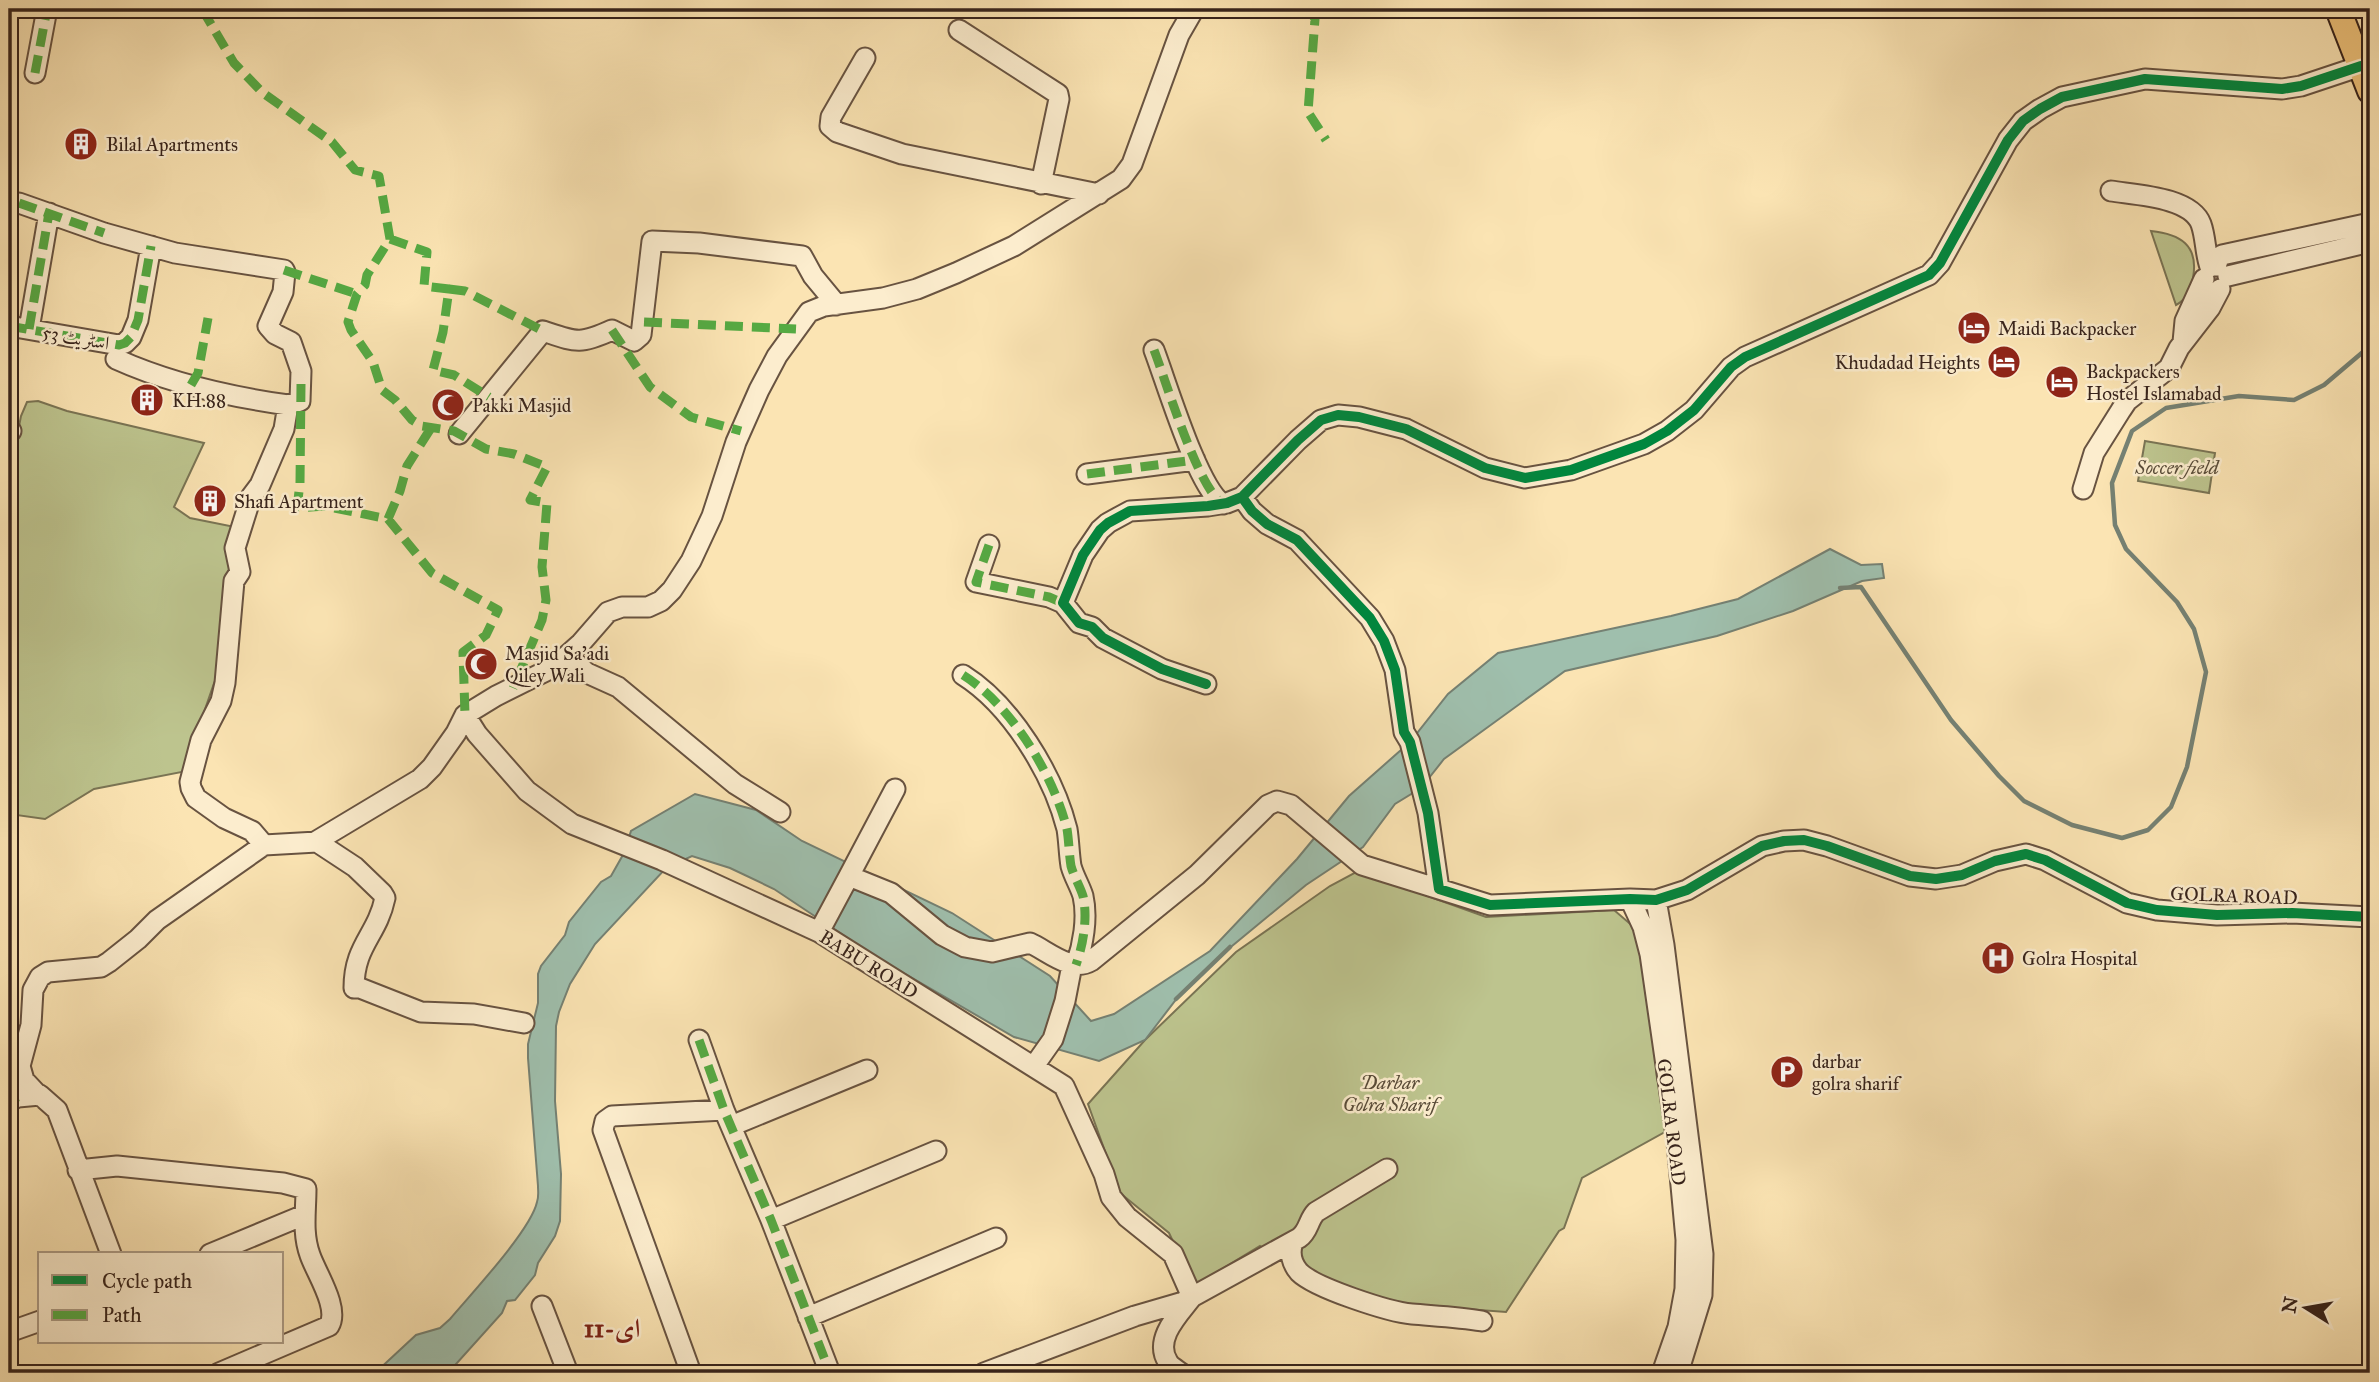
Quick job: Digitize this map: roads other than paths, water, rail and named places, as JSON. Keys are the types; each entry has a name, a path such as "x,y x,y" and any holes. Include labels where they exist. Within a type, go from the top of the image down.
{"main road":[{"path":"2338,9 2365,64 2370,91"}],"street":[{"path":"34,73 47,9"},
{"path":"110,1252 57,1110 24,1080 20,1066 31,1025 31,999 40,977 48,972 101,967 138,939 157,920 264,845 315,842 420,779 456,733 465,715 568,657 608,612 622,607 648,607 661,601 672,590 700,543 741,430 777,356 809,312 824,306 883,298 917,289 956,273 1014,246 1121,179 1132,164 1178,35 1194,9"},
{"path":"959,30 1058,93 1041,184"},
{"path":"865,58 831,117 830,126 837,132 902,154 1099,194"},
{"path":"1063,603 1083,555 1100,530 1116,517 1140,510 1223,504 1242,497 1297,440 1321,420 1338,415 1359,417 1406,429 1485,468 1525,478 1571,470 1622,453 1667,431 1694,410 1731,367 1745,357 1929,275 1940,263 2008,140 2024,121 2062,97 2145,79 2283,89 2301,86 2365,64"},
{"path":"2111,191 2181,204 2192,211 2202,226 2216,275"},
{"path":"19,203 104,233 174,253 284,270 286,280 283,292 268,326 275,334 291,342 294,357 299,363 300,401 288,405 191,385 150,374 116,359"},
{"path":"29,328 49,214"},
{"path":"2083,489 2094,453 2121,410 2135,395 2165,372 2183,343 2185,321 2216,275 2219,258 2370,223"},
{"path":"459,434 542,331 577,342 588,341 612,330 634,341 641,335 652,241 699,243 802,256 813,276 837,305"},
{"path":"2216,275 2370,242"},
{"name":"اسٹریٹ 53","path":"9,326 118,345 125,343 131,337 138,320 151,246"},
{"path":"1154,350 1195,460 1213,495 1223,504"},
{"path":"264,845 252,831 224,818 196,798 190,782 201,740 221,701 225,682 234,581 240,572 235,548 251,497 260,485 284,429 288,405"},
{"path":"1087,474 1195,460"},
{"path":"1242,497 1252,511 1267,524 1297,540 1370,618 1389,652 1395,670 1404,732 1410,742 1430,826 1438,889"},
{"path":"989,545 976,582 1049,597 1063,603 1079,623 1092,627 1103,638 1162,668 1206,684"},
{"path":"568,657 587,673 618,687 734,784 780,812"},
{"path":"963,675 1001,707 1035,755 1066,825 1072,869 1083,898 1083,938 1065,1001 1053,1039 1034,1066"},
{"name":"BABU ROAD","path":"465,715 527,791 572,824 662,860 819,932 1064,1086 1104,1174 1111,1197 1127,1217 1173,1254 1192,1297"},
{"path":"819,932 895,789"},
{"path":"846,882 891,893 942,935 965,947 992,952 1024,942 1074,965 1091,961 1172,896 1222,852 1272,802 1283,802 1291,805 1362,865 1490,905 1630,899"},
{"name":"GOLRA ROAD","path":"1662,1373 1678,1326 1685,1289 1686,1240 1676,1142 1650,954 1643,927 1630,899 1656,900 1687,890 1762,846 1804,840 1827,845 1910,876 1936,878 1962,875 1995,861 2026,854 2045,860 2127,903 2157,910 2217,915 2292,913 2370,917"},
{"path":"315,842 355,867 385,898 378,922 362,945 355,963 354,988 367,990 421,1012 474,1014 524,1023"},
{"name":"GOLRA ROAD","path":"1656,900 1666,958 1703,1254 1702,1295 1678,1373"},
{"path":"699,1040 727,1118 771,1220 830,1373"},
{"path":"691,1373 603,1129 605,1121 612,1116 727,1118 867,1070"},
{"path":"9,1101 18,1097 39,1096"},
{"path":"771,1220 936,1152"},
{"path":"78,1170 117,1167 283,1183 306,1189 303,1223 309,1252 334,1314 332,1321 329,1326 225,1372"},
{"path":"984,1373 1136,1316 1184,1303 1306,1234 1311,1216 1387,1169"},
{"path":"215,1252 304,1215"},
{"path":"808,1317 996,1238"},
{"path":"1293,1242 1290,1255 1298,1272 1332,1289 1391,1310 1482,1321"},
{"path":"1181,1373 1168,1363 1163,1344 1168,1329 1192,1297"},
{"path":"541,1306 568,1373"},
{"path":"9,1332 38,1322"}],"waterway":[{"path":"1840,588 1861,587 1951,720 2024,801 2072,825 2122,838 2148,830 2171,807 2187,767 2206,672 2194,629 2177,602 2126,549 2115,525 2112,483 2132,431 2166,408 2239,396 2294,400 2324,385 2370,346"},
{"path":"1176,999 1230,947"}],"place":[{"name":"Bilal Apartments","path":"81,144"},
{"name":"Maidi Backpacker","path":"1974,328"},
{"name":"Khudadad Heights","path":"2004,362"},
{"name":"Backpackers Hostel Islamabad","path":"2062,382"},
{"name":"KH.88","path":"147,400"},
{"name":"Pakki Masjid","path":"448,405"},
{"name":"Shafi Apartment","path":"210,501"},
{"name":"Masjid Sa'adi Qiley Wali","path":"481,664"},
{"name":"Golra Hospital","path":"1998,958"},
{"name":"darbar golra sharif","path":"1787,1072"}],"district":[{"name":"ای-11","path":"612,1328"}],"park label":[{"name":"Soccer field","path":"2177,467"},
{"name":"Darbar Golra Sharif","path":"1390,1093"}]}
